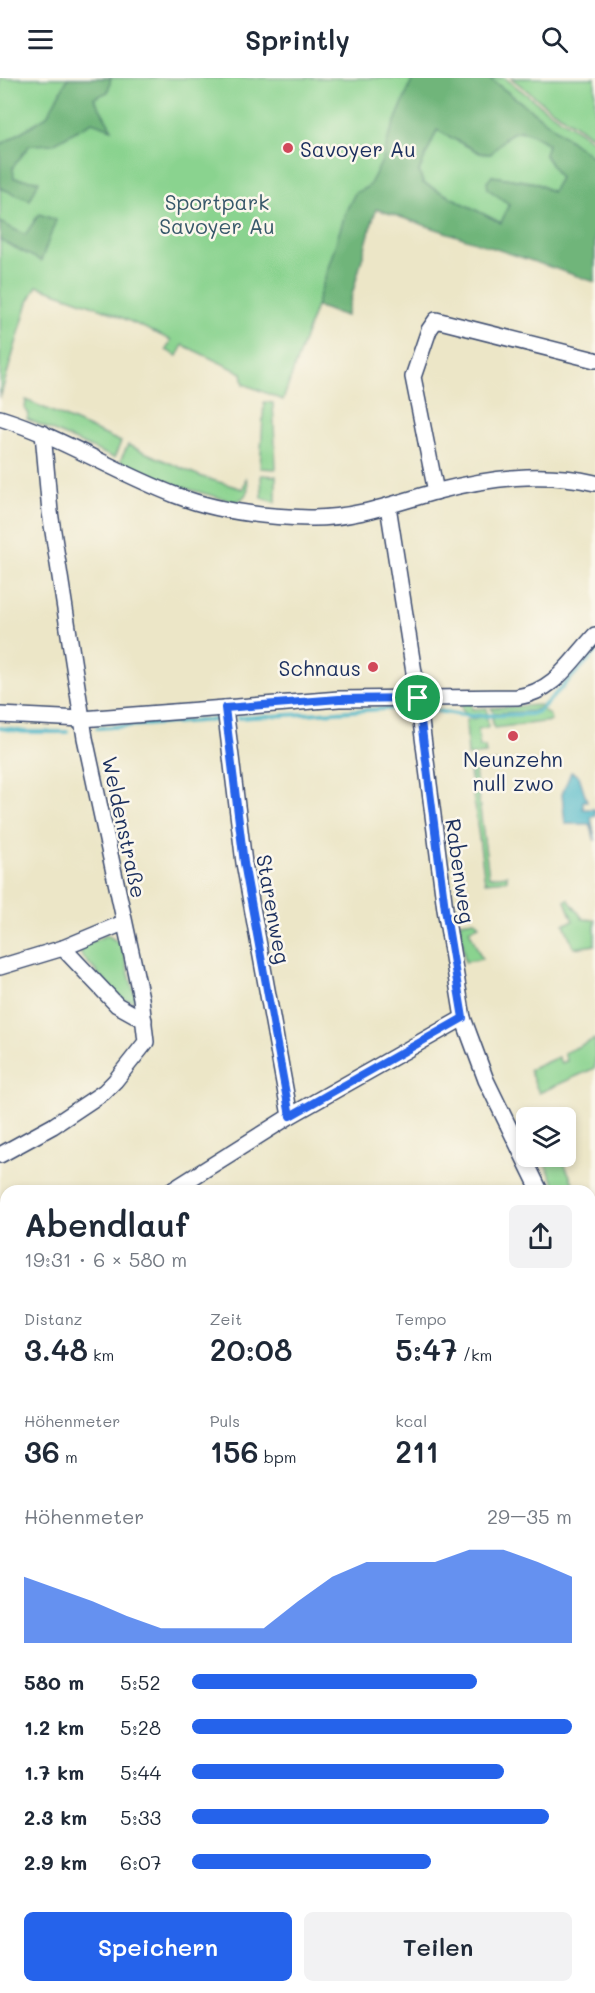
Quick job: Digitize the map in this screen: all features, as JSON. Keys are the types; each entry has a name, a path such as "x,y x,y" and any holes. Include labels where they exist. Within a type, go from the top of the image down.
{"street":[{"path":"436,492 413,377 429,330 436,320 595,360"},
{"path":"0,418 43,433 159,489 231,509 291,517 324,518 388,506 493,479 518,477 571,479 595,483"},
{"name":"Weldenstraße","path":"0,1155 53,1126 104,1092 145,1044 144,1020 82,719 53,532 43,433"},
{"name":"Rabenweg","path":"388,506 418,698 445,909 463,1018 488,1083 537,1185"},
{"path":"0,716 82,719 339,699 458,699 533,694 554,682 595,635"},
{"name":"Starenweg","path":"225,708 244,863 290,1116"},
{"path":"0,967 63,948 123,923"},
{"path":"63,948 117,1005 144,1020"},
{"path":"181,1185 290,1116 463,1018"}],"green space":[{"name":"Sportpark Savoyer Au","path":"0,78 445,78 375,209 346,316 316,306 283,400 244,384 242,373 183,345 177,356 166,350 171,340 103,309 37,286 28,302 0,398"},
{"path":"68,78 111,78 108,92 94,98 112,129 92,122 53,144 30,145 13,167 14,178 39,181 30,200 0,188 0,145 47,116"},
{"path":"413,78 489,78 595,159 595,282 376,209 346,316 316,306 346,211 355,193 369,186 383,159 389,136","holes":["437,130 480,153 491,154 505,138 516,131 530,133 548,144 545,155 560,178 552,192 536,183 492,176 487,182 488,189 509,204 501,223 423,183 419,171"]},
{"path":"489,78 505,78 544,108 595,142 595,159"},
{"path":"511,78 595,78 595,138 549,108"},
{"path":"437,130 480,153 490,154 511,134 523,132 530,134 548,144 545,155 560,178 552,192 536,183 492,176 502,198 509,204 501,223 423,183 419,171"},
{"path":"39,214 56,220 41,261 0,240 0,222 25,235"},
{"path":"26,400 121,442 114,458 27,419 29,414 25,409"},
{"path":"264,402 273,403 276,469 260,468"},
{"path":"128,445 202,477 243,489 246,478 248,486 246,493 242,499 235,502 181,487 120,461"},
{"path":"261,475 276,476 276,503 262,498"},
{"path":"461,702 471,702 472,709 487,708 487,714 467,715 462,710"},
{"path":"540,705 541,707 533,711 494,713 491,708"},
{"path":"542,709 550,716 551,721 494,728 492,718 495,716 531,715"},
{"path":"487,716 488,727 478,729 480,747 485,747 486,754 468,756 466,720"},
{"path":"497,762 498,768 475,771 489,877 507,875 507,880 485,882 469,765"},
{"path":"568,899 583,919 595,920 595,945 574,948 564,924 573,921 565,901"},
{"path":"474,920 479,925 469,930 482,959 465,962 460,922"},
{"path":"107,935 121,944 135,996 133,1001 121,999 82,956 79,947"},
{"path":"595,1039 595,1068 539,1093 529,1070 558,1057 561,1063 567,1061 564,1053"},
{"path":"547,1167 566,1167 574,1185 555,1185"}],"water":[{"path":"571,772 579,776 587,801 583,801 583,809 595,809 595,816 591,817 595,841 590,824 565,824 562,794"}],"waterway":[{"path":"437,711 471,716 531,714 539,711 595,653"},
{"path":"238,718 400,708"},
{"path":"97,728 215,720"},
{"path":"0,728 24,732 67,732"}],"place":[{"name":"Savoyer Au","path":"288,148"},
{"name":"Schnaus","path":"373,667"},
{"name":"Neunzehn null zwo","path":"513,736"}],"route":[{"path":"418,698 445,909 463,1018 290,1116 244,863 231,773 225,708 339,699 418,698"}]}
